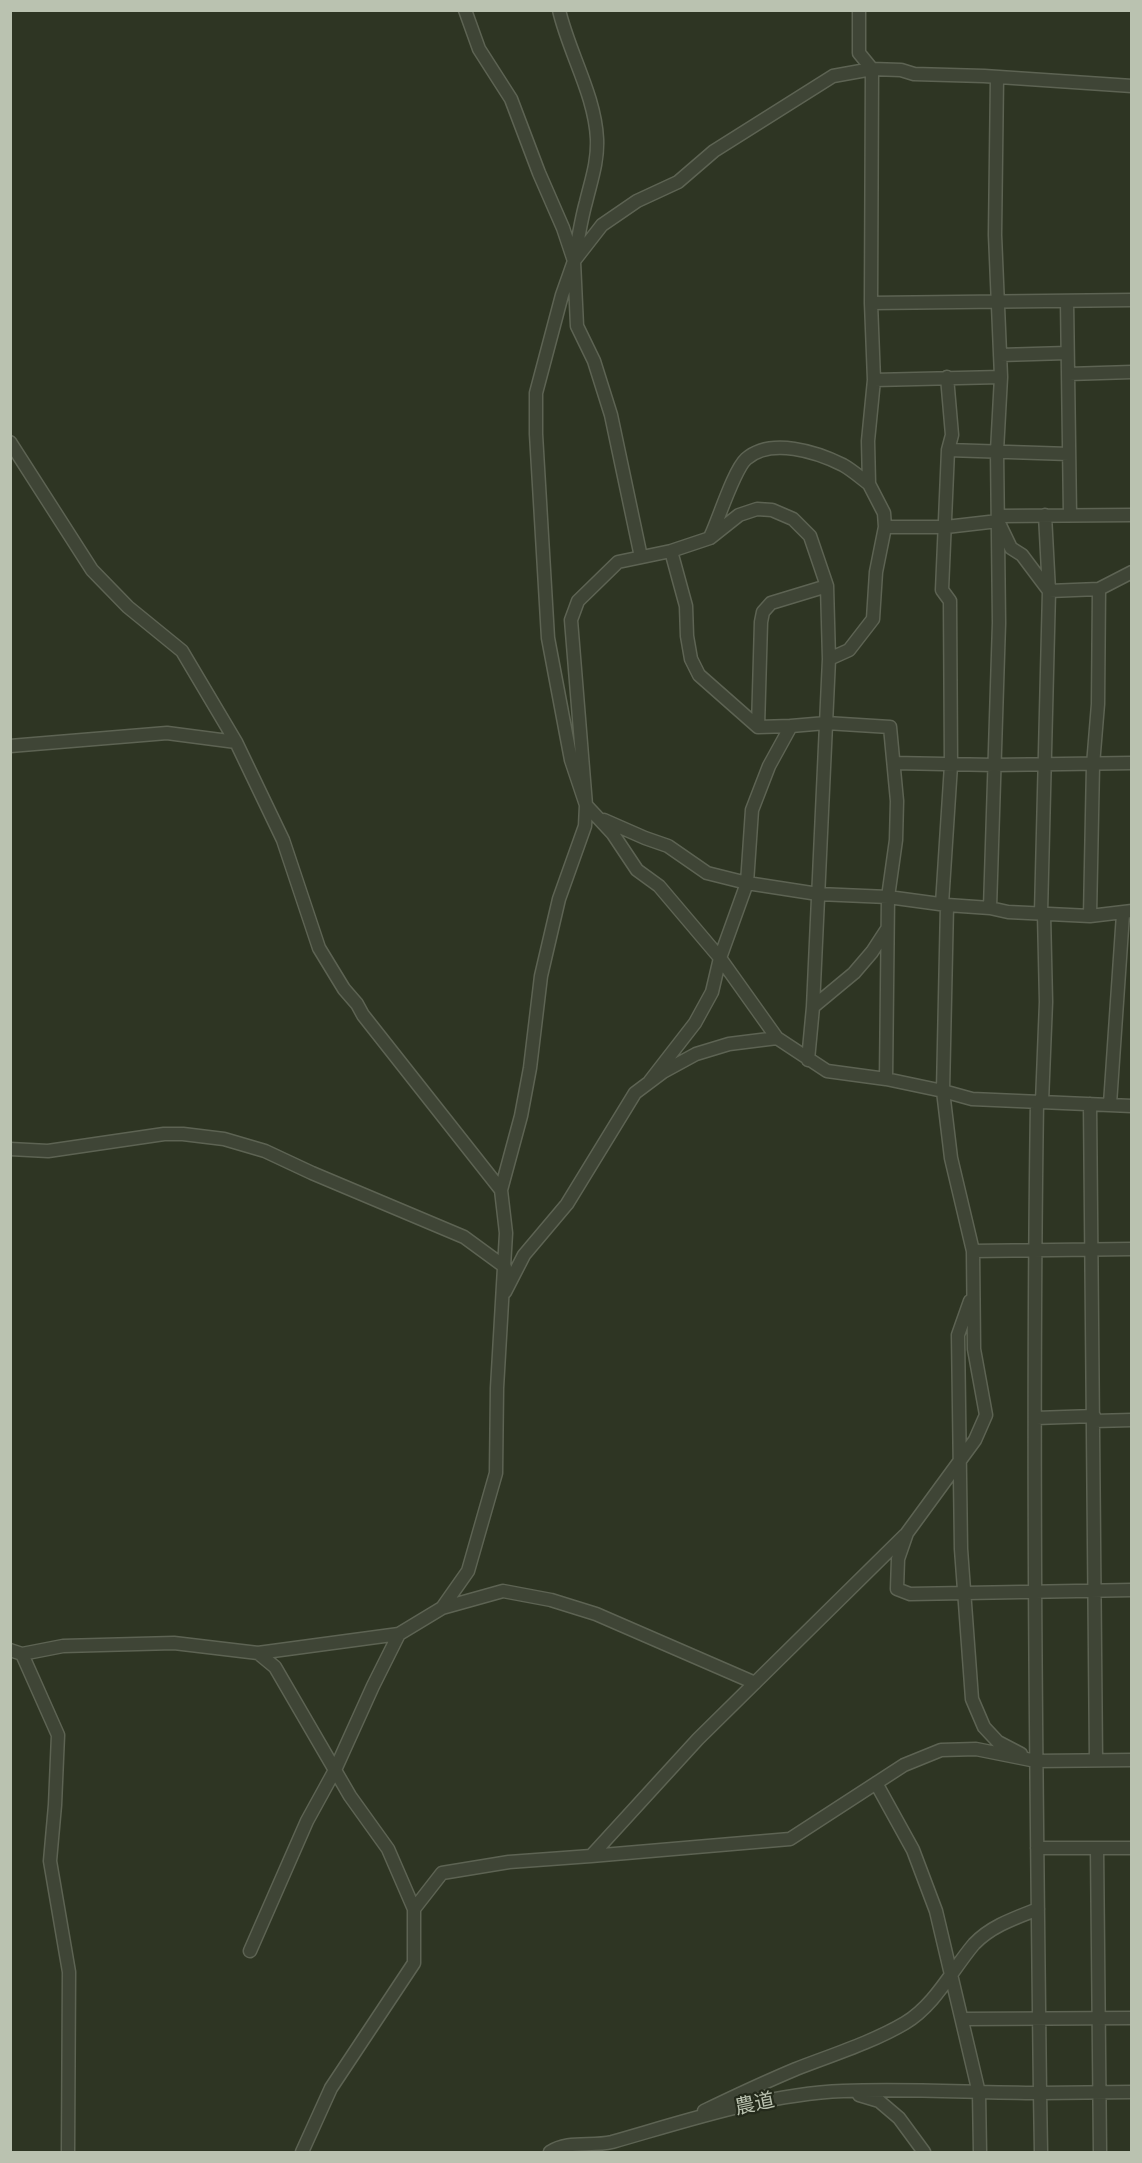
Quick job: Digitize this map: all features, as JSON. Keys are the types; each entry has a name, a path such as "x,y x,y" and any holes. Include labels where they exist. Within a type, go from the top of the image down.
{"street":[{"path":"465,10 479,49 511,99 574,261 577,326 594,361 611,415 641,557"},
{"path":"560,10 563,29 592,109 597,138 595,170 574,261 562,295 536,393 536,434 548,638 571,760 586,805 600,819 637,870 658,886 720,958 777,1038 827,1071 886,1079 972,1099 1131,1106"},
{"path":"830,659 849,650 873,619 876,572 885,527 884,513 869,484 868,441 874,380 871,303 872,69 860,53 859,10"},
{"path":"574,261 602,225 637,201 678,182 714,152 833,76 872,69 901,70 914,74 1131,86"},
{"path":"990,908 999,623 997,451 1001,377 994,235 997,77"},
{"path":"871,303 1131,300"},
{"path":"1067,301 1070,515"},
{"path":"1000,355 1067,353"},
{"path":"1068,374 1131,372"},
{"path":"591,1856 698,1739 907,1533 975,1440 986,1415 974,1349 973,1251 951,1158 943,1091 945,904 951,765 950,601 942,590 948,450 952,435 947,377"},
{"path":"874,380 1001,377"},
{"path":"10,442 92,570 128,607 182,651 236,742 283,840 319,948 363,1016 501,1190"},
{"path":"710,538 737,473 745,460 758,452 774,448 797,450 822,456 844,466 869,484"},
{"path":"948,450 1069,454"},
{"path":"442,1608 468,1571 496,1473 496,1388 506,1233 501,1190 521,1116 544,965 559,899 585,826 586,805 571,620 578,601 618,562 671,551 710,538 739,515 757,509 772,510 793,519 810,536 827,586 830,659 813,1007 808,1060"},
{"path":"885,527 946,527 998,518 1045,515 1131,515"},
{"path":"1041,2152 1034,1590 1035,1250 1046,1002 1042,913 1049,591 1045,515"},
{"path":"998,518 1011,548 1022,555 1049,591"},
{"path":"671,551 686,606 687,636 691,659 699,675 758,727 826,723 890,727 897,801 896,840 888,897 886,1079"},
{"path":"1049,591 1099,589 1131,572"},
{"path":"758,727 760,622 763,612 771,603 827,586"},
{"path":"1090,915 1093,765 1098,704 1099,589"},
{"path":"650,1081 694,1023 712,992 720,958 747,883 752,810 769,766 791,726"},
{"path":"10,746 167,733 236,742"},
{"path":"894,763 1131,764"},
{"path":"600,819 668,846 707,873 747,883 818,894 888,897 1008,912 1090,915 1127,912 1110,1104"},
{"path":"813,1007 854,973 888,928"},
{"path":"503,1295 524,1255 567,1204 635,1093 663,1072 696,1054 729,1044 777,1038"},
{"path":"1090,1104 1096,1760"},
{"path":"10,1149 48,1151 164,1134 224,1139 265,1151 464,1237 505,1267"},
{"path":"973,1251 1131,1249"},
{"path":"974,1287 958,1335 963,1593 972,1699 984,1727 999,1742 1036,1761"},
{"path":"1036,1418 1131,1420"},
{"path":"907,1533 898,1559 897,1589 910,1594 1131,1590"},
{"path":"68,2152 69,1972 50,1861 56,1804 58,1734 16,1652 63,1646 174,1643 258,1653 399,1634 442,1608 503,1591 551,1600 596,1614 755,1683"},
{"path":"250,1951 307,1821 335,1770 399,1634"},
{"path":"258,1653 275,1667 350,1796 388,1849 414,1909 414,1963 331,2088 302,2152"},
{"path":"414,1909 442,1873 509,1862 790,1839 904,1765 941,1750 976,1749 1036,1761 1131,1760"},
{"path":"876,1783 913,1850 936,1911 980,2093 980,2152"},
{"path":"1037,1848 1131,1848"},
{"path":"1097,1848 1100,2152"},
{"path":"687,2119 762,2083 850,2048 906,2022 927,2005 975,1943 1002,1924 1038,1909"},
{"path":"963,2019 1131,2018"},
{"path":"843,2091 879,2101 899,2118 924,2152"},
{"name":"農道","path":"550,2152 565,2145 598,2145 687,2119 796,2096 843,2091 1131,2092"}]}
